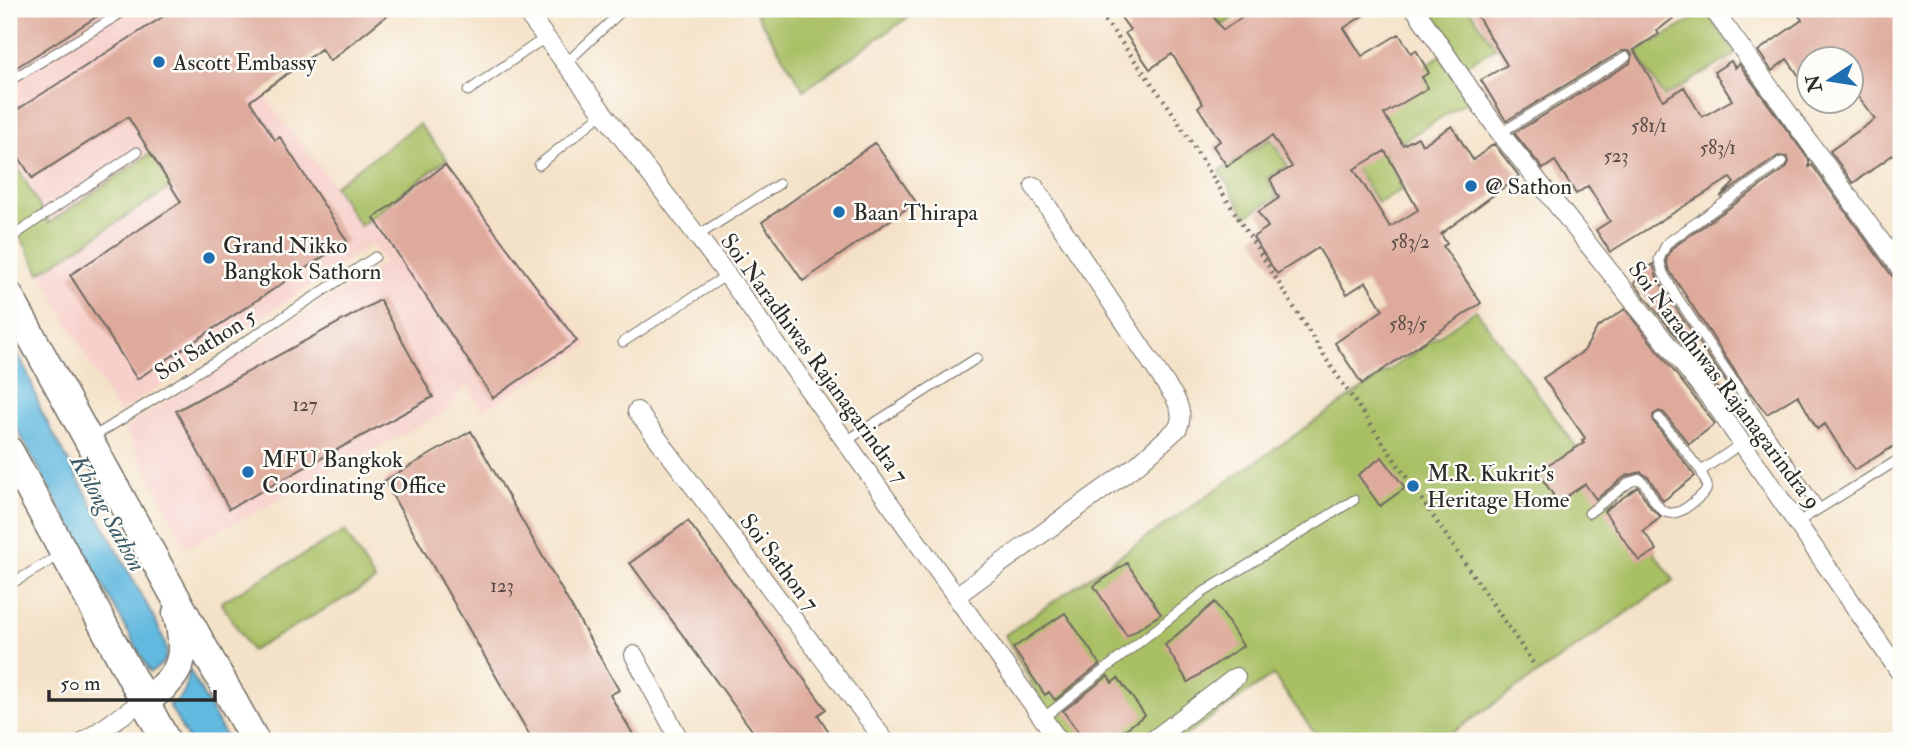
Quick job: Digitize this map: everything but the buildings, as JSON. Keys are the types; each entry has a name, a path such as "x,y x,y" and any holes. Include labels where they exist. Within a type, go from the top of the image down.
{"main road":[{"path":"9,296 255,741"},
{"path":"9,451 166,741"},
{"path":"143,701 162,690 178,669 183,655 180,624 168,584"}],"street":[{"name":"Soi Naradhiwas Rajanagarindra 7","path":"524,9 727,275 1059,741"},
{"name":"Soi Naradhiwas Rajanagarindra 9","path":"1415,9 1500,133 1717,408 1901,674"},
{"path":"1713,9 1901,269"},
{"path":"956,596 1138,464 1178,428 1180,423 1180,411 1175,398 1034,186"},
{"name":"Soi Sathon 7","path":"637,411 885,741"},
{"path":"634,655 680,741"},
{"path":"1152,741 1236,677"},
{"path":"85,741 143,701"}],"lane":[{"path":"9,81 128,9"},
{"path":"566,63 624,9"},
{"path":"468,90 546,37"},
{"path":"1500,133 1626,57"},
{"path":"539,165 603,113"},
{"path":"9,239 137,152"},
{"path":"1782,162 1667,243 1659,259 1662,273 1819,508"},
{"path":"697,236 779,184"},
{"name":"Soi Sathon 5","path":"89,440 375,257"},
{"path":"623,341 727,275"},
{"path":"846,441 976,358"},
{"path":"1589,513 1630,482 1640,479 1660,509 1670,514 1677,513 1706,491 1707,485 1701,471 1659,418"},
{"path":"1701,471 1741,444"},
{"path":"1798,522 1901,458"},
{"path":"1042,718 1202,593 1353,500"},
{"path":"9,585 64,553"}],"path":[{"path":"1097,9 1169,107 1328,362 1535,666"}],"shaded area":[{"path":"9,9 210,9 239,63 334,186 419,123 589,345 483,411 467,386 442,414 187,548 124,428 385,263 371,244 118,414 9,215"}],"green space":[{"path":"753,9 920,9 804,90"},
{"path":"1210,9 1246,9 1222,26"},
{"path":"1425,9 1469,9 1496,48 1464,66"},
{"path":"1706,12 1736,54 1664,97 1636,52"},
{"path":"1441,55 1471,99 1384,153 1403,189 1378,203 1357,171 1348,176 1388,92"},
{"path":"419,124 447,159 360,226 334,186"},
{"path":"1271,139 1288,166 1267,178 1277,197 1246,216 1220,171"},
{"path":"9,152 49,223 151,153 172,186 40,273 9,215"},
{"name":"M.R. Kukrit's Heritage Home","path":"1476,310 1674,580 1440,741 1320,741 1273,675 1177,741 1073,741 1042,703 1005,635"},
{"path":"345,531 375,581 251,651 221,602"}],"water":[{"path":"9,334 30,379 41,411 162,635 166,655 159,667 150,672 9,414"},
{"path":"188,667 228,741 189,741 169,705 185,690"}],"place":[{"name":"Ascott Embassy","path":"159,62"},
{"name":"@ Sathon","path":"1471,186"},
{"name":"Baan Thirapa","path":"839,212"},
{"name":"Grand Nikko Bangkok Sathorn","path":"209,258"},
{"name":"MFU Bangkok Coordinating Office","path":"248,472"},
{"name":"M.R. Kukrit's Heritage Home","path":"1413,486"}],"water label":[{"name":"Khlong Sathon","path":"108,513"}]}
